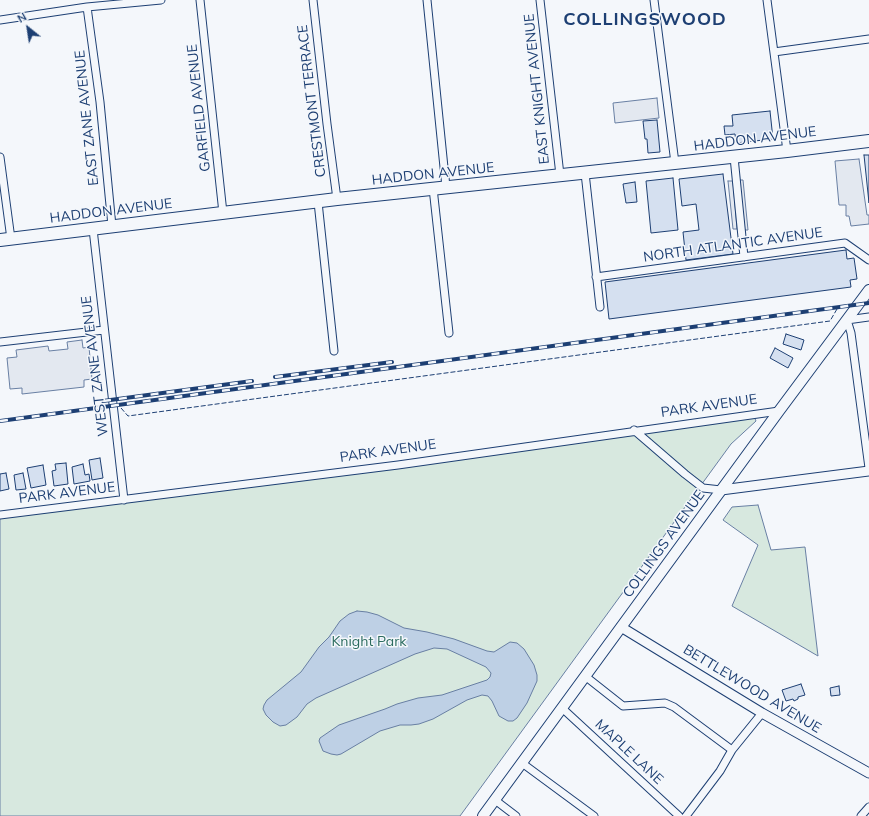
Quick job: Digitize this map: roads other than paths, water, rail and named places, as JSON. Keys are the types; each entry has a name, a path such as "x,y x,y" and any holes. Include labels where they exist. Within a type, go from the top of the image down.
{"main road":[{"name":"HADDON AVENUE","path":"5,239 337,199 787,152 869,141"},
{"name":"COLLINGS AVENUE","path":"483,816 779,410 869,290"}],"street":[{"path":"0,20 87,7 161,0"},
{"name":"GARFIELD AVENUE","path":"200,0 222,213"},
{"name":"CRESTMONT TERRACE","path":"313,0 337,199"},
{"path":"427,0 446,187"},
{"name":"EAST KNIGHT AVENUE","path":"540,0 560,175"},
{"path":"654,0 675,163"},
{"path":"767,0 787,152"},
{"name":"EAST ZANE AVENUE","path":"87,7 100,102 112,226"},
{"path":"774,52 869,38"},
{"path":"0,157 5,239"},
{"path":"734,157 744,257"},
{"path":"585,173 600,307"},
{"path":"434,188 449,333"},
{"path":"318,202 334,351"},
{"name":"WEST ZANE AVENUE","path":"93,228 124,500"},
{"name":"NORTH ATLANTIC AVENUE","path":"596,276 844,243 869,260"},
{"path":"634,430 703,488 721,490 869,470 851,333 847,320 869,317"},
{"path":"0,342 104,330"},
{"name":"PARK AVENUE","path":"0,515 398,465 779,410"},
{"name":"BETTLEWOOD AVENUE","path":"621,627 762,713 869,773"},
{"path":"585,676 623,706 665,703 674,707 732,750"},
{"name":"MAPLE LANE","path":"562,708 679,816"},
{"path":"686,816 720,771 732,750 762,713"},
{"path":"522,763 594,816"},
{"path":"495,800 516,816"},
{"path":"861,816 869,807"}],"water":[{"path":"357,611 378,615 404,628 454,639 487,651 494,652 510,642 517,643 524,649 534,665 537,675 537,681 527,703 517,718 513,721 508,721 499,716 488,696 482,695 467,700 433,719 419,724 400,725 380,731 341,754 331,754 323,751 319,741 320,738 339,725 397,704 418,698 442,695 487,680 491,673 486,667 447,649 434,648 415,654 316,698 307,704 297,717 286,725 280,726 273,722 266,715 263,709 267,700 301,672 340,621 349,614"}],"railway":[{"path":"0,421 869,303"},
{"path":"275,377 392,362"},
{"path":"103,401 252,381"}],"district":[{"name":"COLLINGSWOOD","path":"645,20"}],"park label":[{"name":"Knight Park","path":"369,642"}]}
